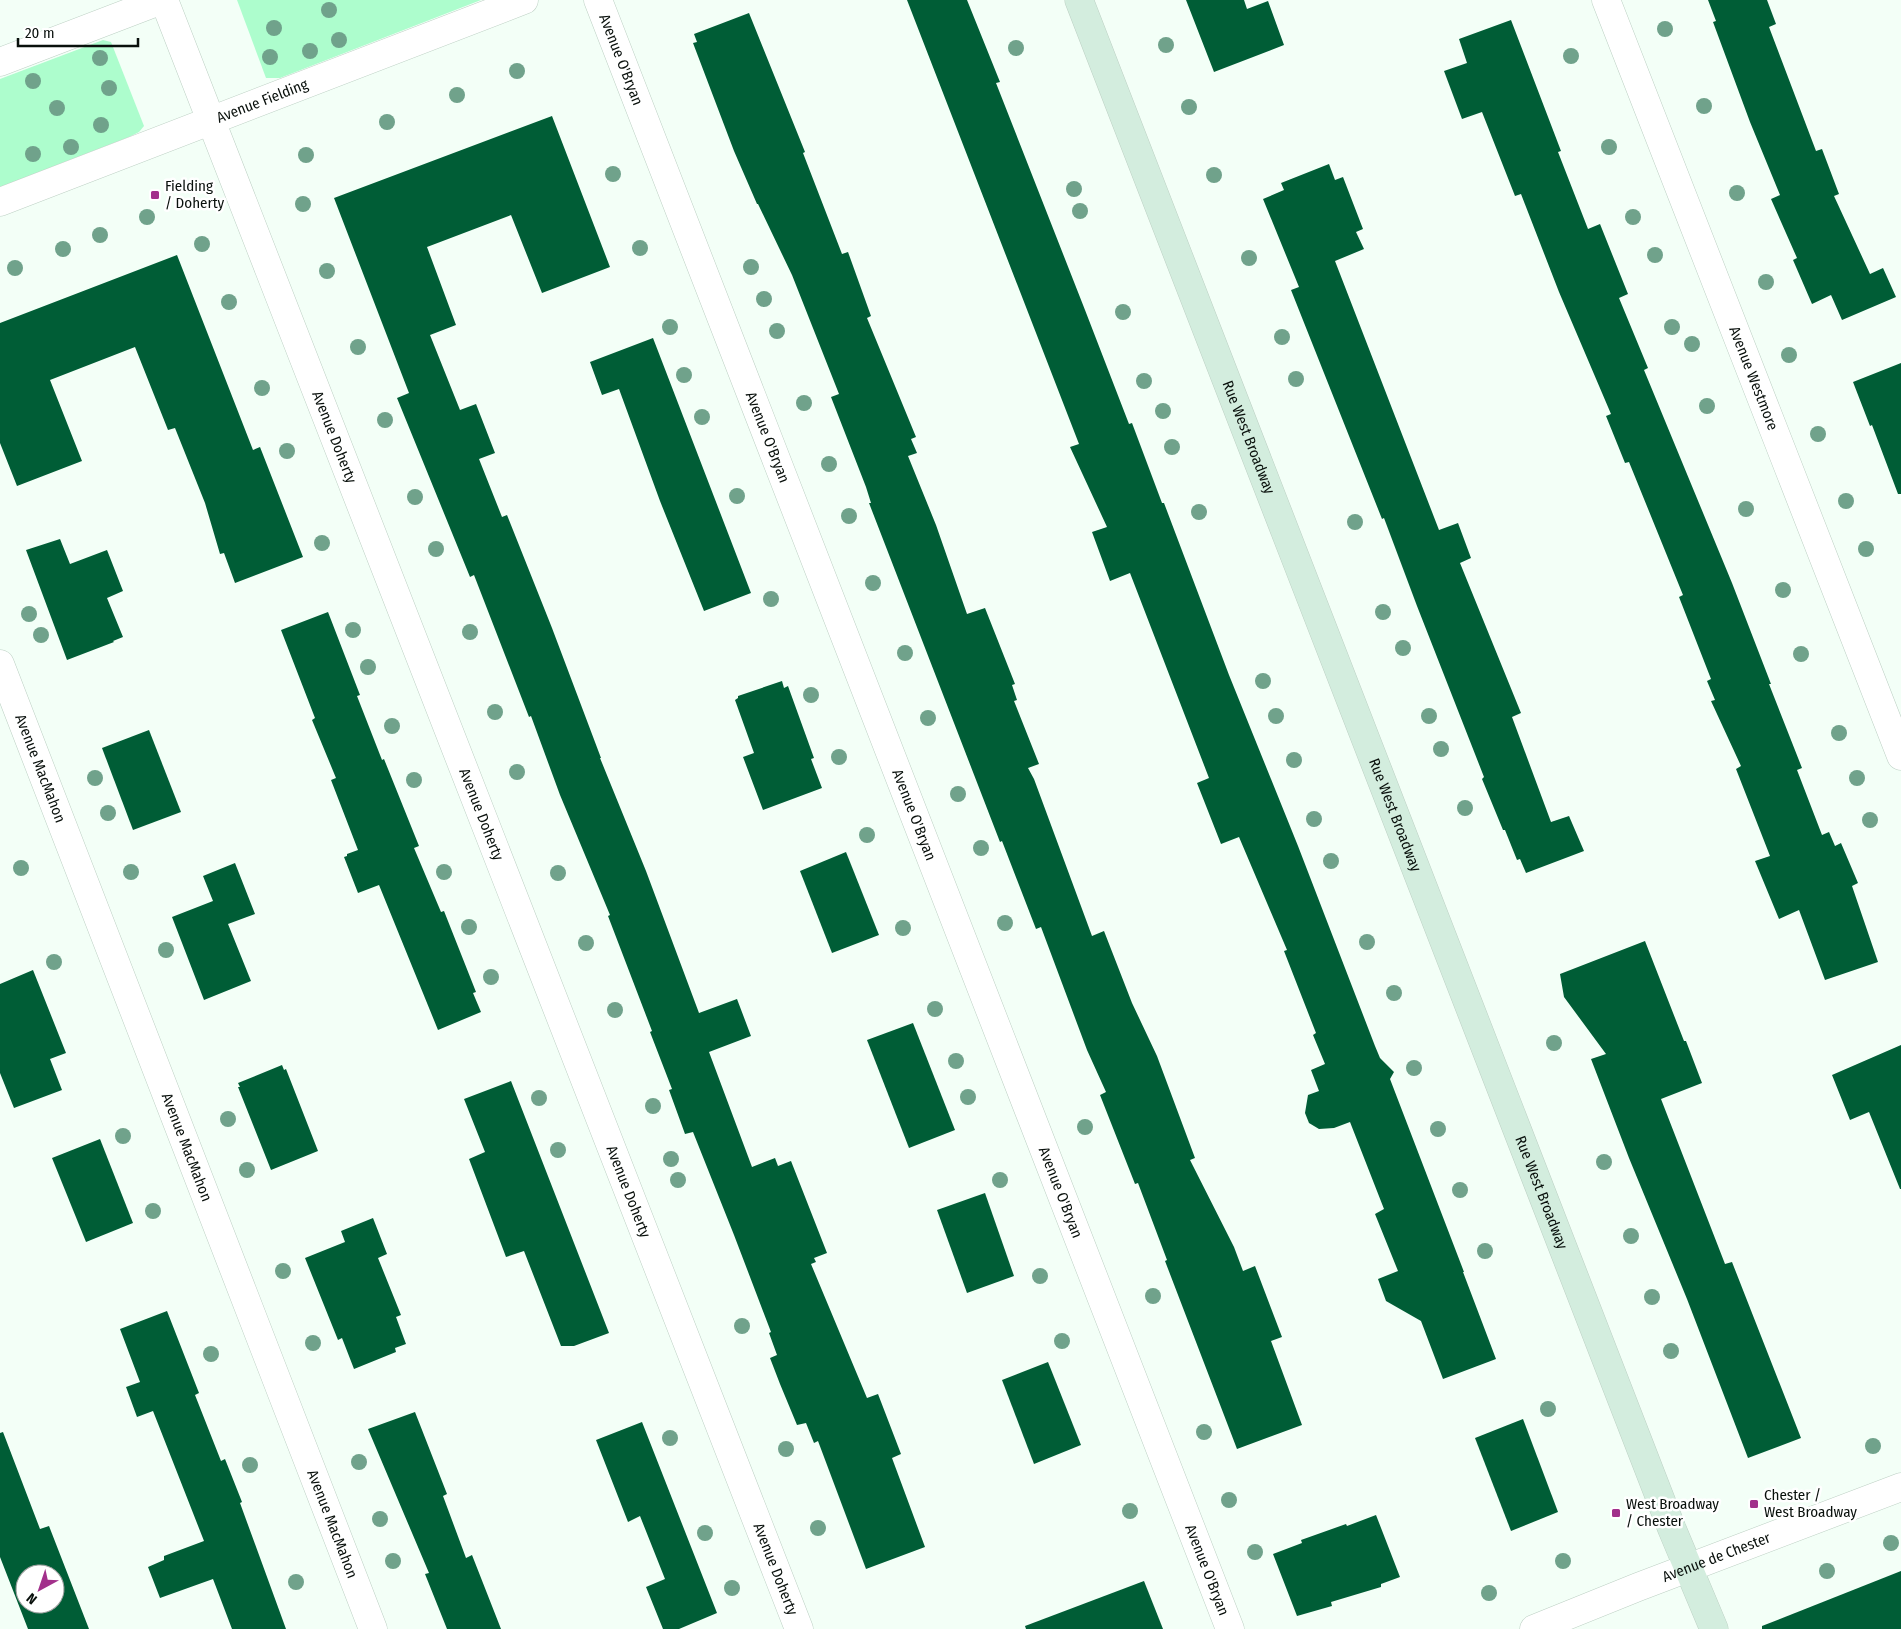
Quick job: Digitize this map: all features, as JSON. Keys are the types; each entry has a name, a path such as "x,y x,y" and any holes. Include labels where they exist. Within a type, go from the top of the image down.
{"street":[{"path":"0,62 163,0"},
{"name":"Avenue Doherty","path":"163,0 799,1629"},
{"name":"Avenue Fielding","path":"0,202 524,0"},
{"name":"Avenue O'Bryan","path":"598,0 1230,1629"},
{"name":"Rue West Broadway","path":"1079,0 1672,1529 1714,1629"},
{"name":"Avenue Westmore","path":"1606,0 1901,756"},
{"name":"Avenue MacMahon","path":"0,664 372,1629"},
{"name":"Avenue de Chester","path":"1534,1629 1901,1488"}],"green space":[{"path":"237,0 481,0 280,78 266,78"},
{"path":"103,40 111,42 144,126 139,132 129,137 0,187 0,79"}],"building":[{"path":"907,0 967,0 1000,82 996,83 1129,424 1132,423 1162,503 1164,503 1229,675 1298,846 1375,1046 1380,1058 1394,1072 1390,1079 1496,1359 1443,1379 1421,1321 1386,1301 1378,1279 1398,1271 1375,1214 1384,1209 1350,1122 1334,1128 1319,1129 1309,1123 1305,1113 1308,1095 1319,1091 1311,1070 1325,1064 1313,1035 1316,1033 1284,951 1287,950 1239,837 1221,844 1197,783 1209,778 1130,573 1110,581 1092,532 1107,527 1070,447 1079,444"},
{"path":"1186,0 1244,0 1247,9 1268,1 1284,45 1214,72"},
{"path":"1708,0 1767,0 1776,24 1769,27 1816,151 1822,149 1839,194 1834,196 1870,274 1883,268 1896,297 1842,320 1831,295 1812,304 1793,260 1797,258 1771,199 1780,195 1750,122 1713,22 1716,21"},
{"path":"749,13 805,152 803,153 842,254 848,252 871,316 867,318 916,437 911,439 917,453 908,456 936,525 967,614 985,608 1015,684 1012,685 1017,700 1014,701 1039,764 1028,768 1034,779 1092,936 1104,931 1132,1003 1157,1056 1195,1158 1190,1160 1234,1247 1243,1271 1255,1266 1282,1337 1271,1341 1302,1425 1237,1449 1165,1261 1167,1260 1138,1183 1135,1184 1100,1095 1106,1092 1087,1050 1041,927 1036,929 1002,841 1000,842 869,503 871,503 866,487 831,397 839,394 792,275 757,204 734,151 693,43 697,42 694,34"},
{"path":"1511,20 1561,151 1558,152 1588,229 1600,224 1628,294 1619,298 1648,368 1644,370 1732,583 1771,684 1769,684 1802,768 1797,770 1822,835 1829,832 1835,846 1841,843 1858,883 1852,886 1878,962 1825,980 1799,910 1779,919 1755,861 1770,856 1736,769 1741,766 1711,701 1715,700 1707,681 1711,679 1679,597 1683,595 1629,462 1625,463 1606,416 1611,414 1559,292 1521,194 1515,196 1482,112 1462,119 1444,71 1467,63 1459,39"},
{"path":"552,116 610,267 542,293 511,215 427,247 456,325 430,335 460,410 476,404 495,453 479,459 502,517 507,515 552,628 600,758 646,871 699,1013 737,999 751,1036 709,1052 752,1167 775,1158 778,1166 791,1161 827,1253 814,1258 816,1262 811,1264 867,1398 878,1394 901,1454 892,1458 925,1547 866,1569 818,1441 814,1443 806,1423 797,1425 780,1384 770,1358 777,1355 769,1333 771,1332 693,1132 685,1134 669,1090 672,1089 608,916 610,915 560,795 531,716 529,717 474,575 470,577 397,398 409,393 334,198"},
{"path":"1329,164 1335,180 1343,177 1363,229 1356,232 1364,249 1335,261 1439,530 1458,523 1471,558 1460,563 1521,713 1512,717 1551,822 1569,816 1584,851 1526,873 1520,859 1517,860 1482,779 1484,777 1384,518 1382,519 1291,290 1299,287 1263,199 1284,190 1281,183"},
{"path":"177,255 253,450 260,447 303,557 235,583 224,553 220,554 205,503 175,428 168,430 135,347 50,380 82,461 17,486 0,443 0,323"},
{"path":"653,338 751,593 704,611 660,501 619,389 602,395 590,362"},
{"path":"1901,363 1901,494 1898,494 1872,425 1870,426 1853,382"},
{"path":"60,539 70,564 107,550 123,591 107,598 123,637 67,660 26,550"},
{"path":"328,612 360,695 357,696 419,846 414,848 441,912 444,911 476,992 473,993 481,1012 438,1030 379,885 358,893 344,857 358,850 331,780 336,778 312,720 315,718 281,630"},
{"path":"782,681 784,688 788,686 814,758 811,759 822,788 763,810 743,757 754,753 735,700 738,696"},
{"path":"149,730 181,812 133,830 102,748"},
{"path":"846,852 879,935 832,953 800,871"},
{"path":"235,863 255,914 228,924 251,981 204,1000 172,917 213,901 203,876"},
{"path":"1645,941 1702,1083 1661,1099 1725,1264 1732,1262 1801,1438 1748,1458 1591,1059 1606,1054 1564,997 1560,974"},
{"path":"33,970 66,1053 50,1059 62,1090 14,1108 0,1073 0,984"},
{"path":"913,1023 955,1130 909,1148 867,1040"},
{"path":"1901,1045 1900,1189 1869,1112 1850,1120 1832,1075"},
{"path":"282,1065 284,1070 286,1069 318,1151 271,1170 238,1083"},
{"path":"511,1081 609,1333 574,1346 561,1346 524,1251 506,1257 469,1159 485,1152 464,1099"},
{"path":"100,1139 133,1223 86,1242 52,1158"},
{"path":"985,1193 1014,1276 967,1293 937,1210"},
{"path":"373,1218 387,1254 378,1258 401,1315 396,1317 406,1344 395,1348 396,1352 354,1369 342,1338 338,1340 305,1258 345,1242 341,1231"},
{"path":"167,1311 199,1393 195,1395 221,1461 225,1459 242,1502 240,1503 286,1629 232,1629 213,1579 160,1598 148,1567 164,1560 164,1556 204,1541 153,1411 137,1417 126,1387 140,1382 120,1329"},
{"path":"1048,1362 1081,1445 1034,1464 1002,1380"},
{"path":"415,1412 447,1494 443,1496 466,1558 472,1555 501,1629 447,1629 425,1574 429,1573 368,1429"},
{"path":"1523,1419 1558,1512 1511,1531 1475,1438"},
{"path":"642,1422 717,1613 679,1629 663,1629 646,1587 665,1579 640,1516 628,1522 596,1440"},
{"path":"3,1432 40,1529 49,1526 64,1564 15,1564 15,1596 0,1557 0,1433"},
{"path":"1376,1515 1400,1577 1381,1584 1381,1587 1331,1602 1332,1606 1297,1616 1273,1554 1302,1543 1301,1540"},
{"path":"65,1567 89,1629 28,1629 22,1614 65,1614"},
{"path":"1901,1571 1901,1629 1762,1629 1762,1626"},
{"path":"1144,1581 1163,1629 1026,1629 1025,1626"}],"place":[{"name":"Fielding / Doherty","path":"155,195"},
{"name":"Chester / West Broadway","path":"1754,1504"},
{"name":"West Broadway / Chester","path":"1616,1513"}]}
